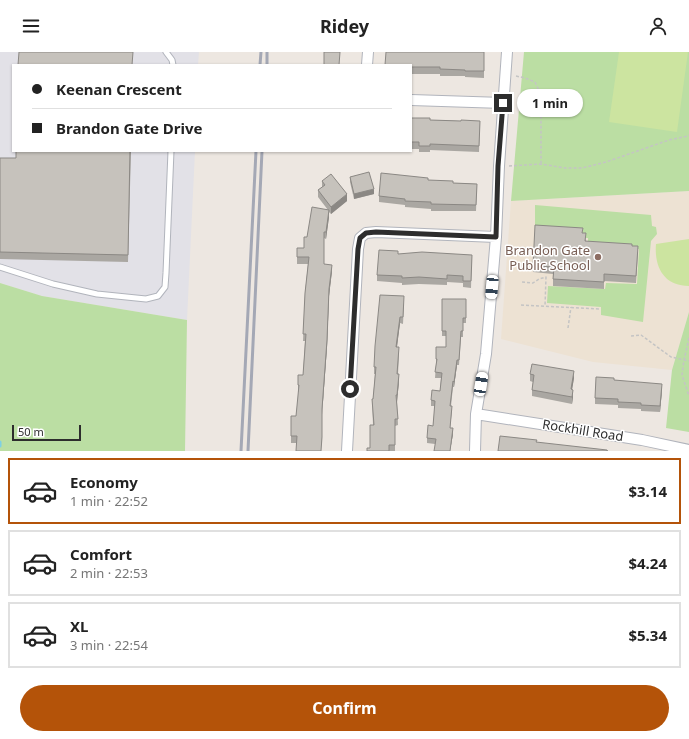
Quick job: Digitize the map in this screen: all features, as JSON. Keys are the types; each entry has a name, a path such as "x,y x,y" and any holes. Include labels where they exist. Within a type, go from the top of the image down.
{"street":[{"path":"367,64 368,52"},
{"path":"475,451 476,414 486,354 496,237 498,166 508,52"},
{"path":"412,100 503,103"},
{"path":"347,451 358,249 360,238 366,233 376,232 496,237"},
{"name":"Rockhill Road","path":"476,414 642,440 689,450"}],"lane":[{"path":"166,52 172,60 173,64"},
{"path":"0,267 53,284 97,294 146,299 158,296 165,287 171,152"}],"path":[{"path":"516,76 534,82 542,95 541,164"},
{"path":"498,166 541,164 565,168 582,168 606,162 669,140 689,136"},
{"path":"522,282 533,283 539,279 546,278 545,306"},
{"path":"521,305 600,308"},
{"path":"568,328 571,307"},
{"path":"631,336 641,335 671,357 689,361"},
{"path":"689,338 682,374 689,396"}],"shaded area":[{"path":"0,52 199,52 198,64 12,64 12,152 195,152 187,320 42,296 0,283"},
{"name":"Brandon Gate Public School","path":"689,191 689,312 672,370 593,362 501,339 511,201"}],"green space":[{"path":"524,52 689,52 689,191 511,201"},
{"path":"619,52 688,52 677,132 609,122"},
{"path":"535,205 651,215 652,226 656,227 657,234 651,241 643,322 601,315 601,307 547,303 548,286 605,289 606,283 637,284 639,249 588,246 588,238 584,238 584,233 535,229"},
{"path":"689,239 689,286 673,283 662,274 657,260 656,244"},
{"path":"0,283 42,296 187,320 185,451 0,451"},
{"path":"689,312 689,432 666,428 672,370"}],"building":[{"path":"19,52 133,52 132,64 18,64"},
{"path":"324,52 340,52 339,64 324,64"},
{"path":"386,52 484,52 484,71 440,69 440,67 412,67 412,64 385,64"},
{"path":"412,118 430,118 430,120 480,121 479,146 430,144 430,146 419,146 419,142 412,142"},
{"path":"16,152 130,152 128,255 0,252 0,158 16,158"},
{"path":"369,172 374,189 354,194 350,177"},
{"path":"381,173 428,178 428,180 453,181 453,183 477,184 476,205 431,204 431,202 405,201 405,199 379,196"},
{"path":"331,174 347,194 331,207 318,190 325,185 322,181"},
{"path":"312,207 329,210 326,232 324,232 324,264 332,265 329,289 322,409 322,437 321,451 296,451 297,436 291,436 291,416 296,416 299,385 298,375 303,375 306,334 303,334 305,293 309,257 297,257 297,248 304,248 304,237 307,237"},
{"path":"535,225 583,228 582,233 586,233 585,241 632,244 632,246 638,246 636,276 604,274 604,282 553,279 554,267 533,266"},
{"path":"379,250 398,251 398,254 422,252 472,255 471,281 463,281 463,276 447,275 447,279 419,277 402,278 402,276 377,275"},
{"path":"380,295 404,296 403,317 400,317 396,347 399,347 397,374 399,374 396,395 398,419 395,419 395,445 389,445 389,451 367,451 367,448 370,448 370,425 374,425 372,399 376,367 374,367 375,346"},
{"path":"442,299 466,299 466,318 463,318 463,331 461,331 459,360 457,360 454,382 453,381 450,406 452,406 450,428 453,428 450,451 434,451 436,439 427,438 428,425 433,426 435,401 431,400 432,390 440,391 442,373 435,372 437,359 436,347 446,347 446,331 442,331"},
{"path":"532,364 574,371 571,389 573,390 572,397 532,390 534,375 530,374"},
{"path":"596,377 662,384 660,406 618,402 618,399 595,398"},
{"path":"500,436 537,440 536,442 607,451 498,451"}],"railway":[{"path":"260,64 261,52"},
{"path":"267,52 267,64"},
{"path":"241,451 256,152"},
{"path":"248,451 262,152"}],"place":[{"name":"Brandon Gate Public School","path":"598,257"}],"route":[{"path":"350,389 358,249 360,238 366,233 376,232 496,237 498,166 503,103"}]}
